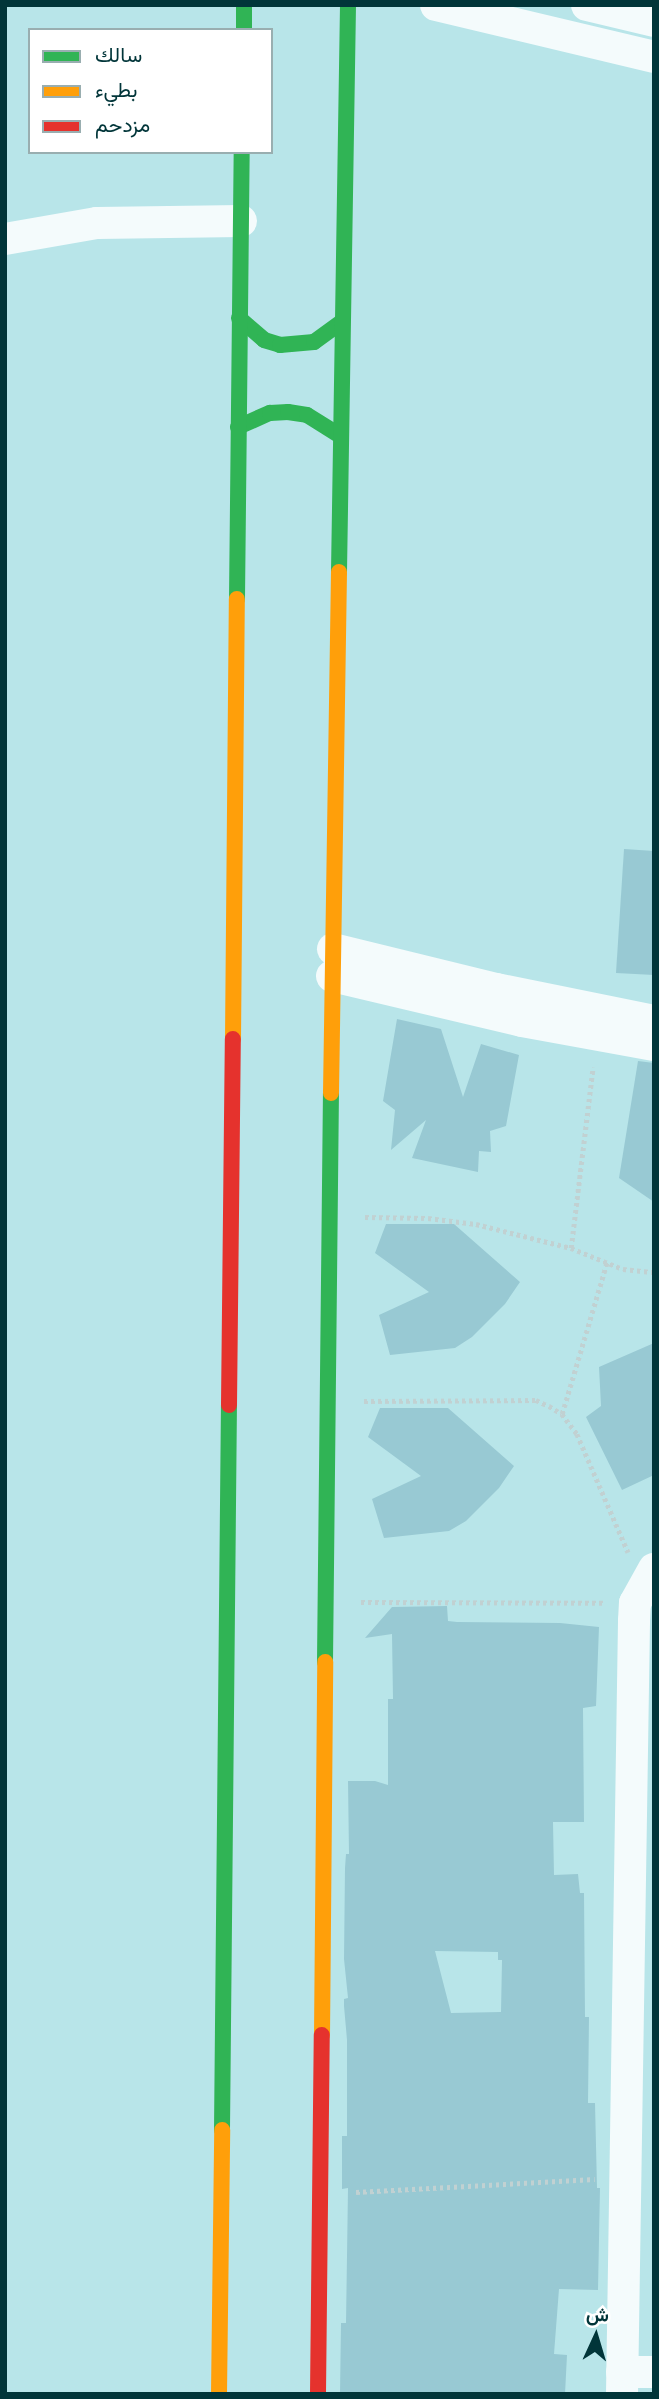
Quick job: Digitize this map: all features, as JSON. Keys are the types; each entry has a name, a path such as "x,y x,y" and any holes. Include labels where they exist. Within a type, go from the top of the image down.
{"street":[{"path":"244,5 244,28"},
{"path":"318,2394 332,962 348,5"},
{"path":"436,5 654,57"},
{"path":"587,5 654,22"},
{"path":"219,2394 242,154"},
{"path":"5,239 96,223 241,220"},
{"path":"239,317 264,340 280,345 314,342 342,323"},
{"path":"238,427 270,413 288,412 307,415 339,435"},
{"path":"332,962 496,989 654,1021"},
{"path":"332,962 597,1035 654,1045"},
{"path":"644,1585 622,2383 654,2372"}],"path":[{"path":"571,1248 597,1035"},
{"path":"330,1219 428,1218 513,1231 571,1248 623,1269 654,1272"},
{"path":"562,1414 607,1262"},
{"path":"326,1602 644,1585 577,1434 562,1414 536,1400 328,1401"},
{"path":"320,2194 627,2178"}],"building":[{"path":"624,849 654,851 654,975 616,973"},
{"path":"397,1019 441,1029 463,1097 481,1044 519,1055 506,1126 490,1131 491,1152 479,1151 478,1172 412,1158 426,1120 391,1150 395,1110 383,1101"},
{"path":"638,1061 654,1063 654,1202 619,1178"},
{"path":"386,1224 454,1224 520,1282 505,1304 472,1337 455,1348 390,1355 379,1315 429,1292 375,1253"},
{"path":"654,1343 654,1475 622,1490 586,1417 601,1406 599,1367"},
{"path":"380,1408 448,1408 514,1466 499,1488 466,1521 449,1531 384,1538 372,1499 421,1476 368,1437"},
{"path":"447,1606 448,1621 457,1622 560,1623 599,1627 596,1706 583,1708 584,1822 553,1822 554,1875 578,1874 580,1893 584,1893 585,2017 589,2017 588,2103 595,2103 597,2188 600,2188 598,2290 559,2289 554,2354 567,2355 565,2394 340,2394 341,2323 346,2323 348,2188 342,2189 342,2136 347,2136 347,2040 344,1999 348,1998 344,1959 345,1868 346,1854 349,1854 348,1781 375,1781 388,1785 388,1699 393,1699 392,1634 365,1638 392,1607","holes":["435,1951 498,1952 498,1960 502,1960 501,2012 451,2013"]}],"traffic: fast":[{"path":"244,5 244,28"},
{"path":"339,572 348,5"},
{"path":"237,599 242,154"},
{"path":"239,318 264,340 280,345 314,342 342,322"},
{"path":"238,427 270,413 288,412 307,415 339,435"},
{"path":"325,1662 331,1093"},
{"path":"222,2130 229,1405"}],"traffic: slow":[{"path":"331,1093 339,572"},
{"path":"233,1039 237,599"},
{"path":"322,2035 325,1662"},
{"path":"219,2394 222,2130"}],"traffic: jam":[{"path":"229,1405 233,1039"},
{"path":"318,2394 322,2035"}]}
